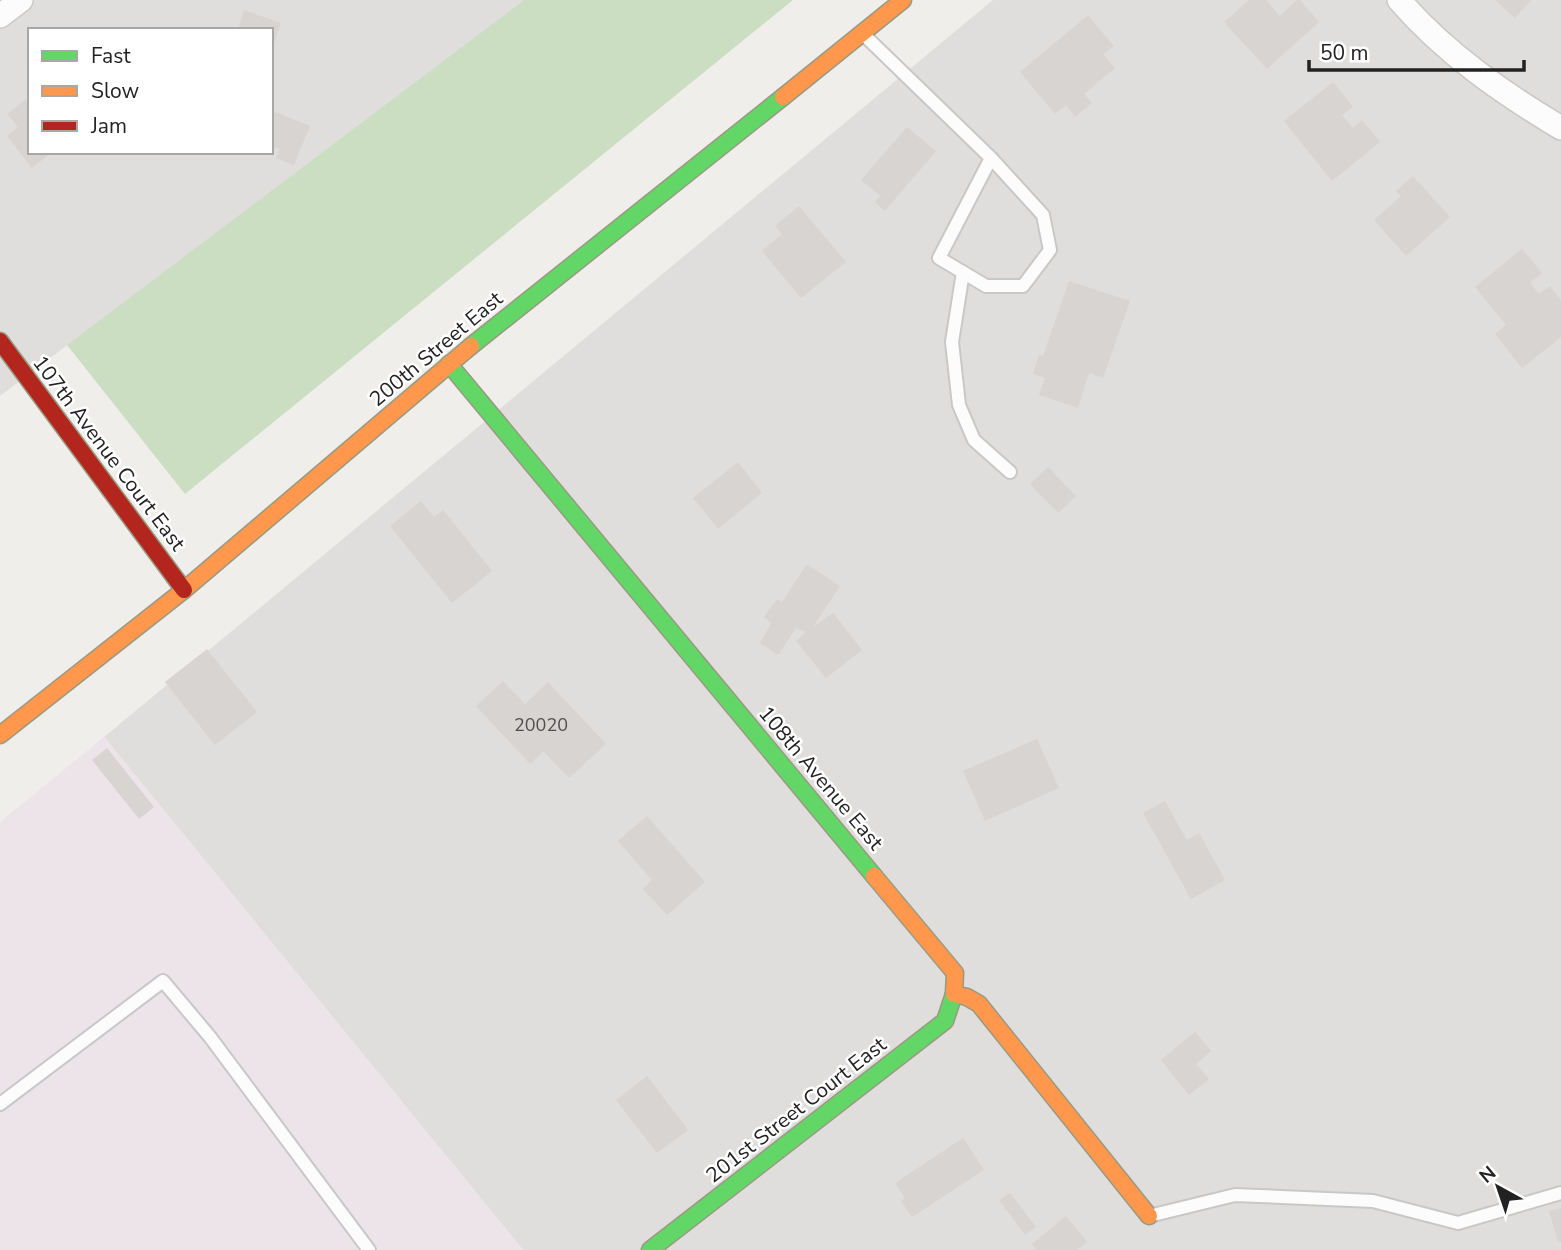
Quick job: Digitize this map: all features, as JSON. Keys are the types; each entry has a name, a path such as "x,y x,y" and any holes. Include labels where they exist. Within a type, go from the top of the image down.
{"street":[{"path":"0,16 21,0"},
{"name":"200th Street East","path":"0,735 184,590 449,364 902,0"},
{"path":"1399,0 1417,21 1478,75 1561,128"},
{"name":"107th Avenue Court East","path":"0,341 184,590"},
{"name":"108th Avenue East","path":"449,364 955,973 954,994"},
{"path":"954,994 979,1004 1149,1216"},
{"name":"201st Street Court East","path":"650,1250 945,1021 954,994"}],"lane":[{"path":"862,33 992,158 1043,215 1050,250 1023,286 986,286 939,258 992,158"},
{"path":"963,272 952,342 958,405 974,440 1010,472"},
{"path":"0,1104 163,981 210,1037 369,1250"},
{"path":"1149,1216 1235,1195 1373,1201 1458,1223 1561,1193"}],"shaded area":[{"path":"0,0 524,0 0,396"},
{"path":"993,0 1561,0 1561,1250 523,1250 104,737"},
{"path":"104,737 523,1250 0,1250 0,822"}],"green space":[{"path":"524,0 793,0 185,494 67,345"}],"building":[{"path":"1249,0 1266,0 1280,16 1300,0 1319,22 1267,69 1224,22"},
{"path":"1495,0 1531,0 1515,18"},
{"path":"244,10 281,23 273,46 273,28 239,28"},
{"path":"1088,15 1114,46 1103,54 1115,68 1084,94 1092,103 1075,117 1066,105 1055,114 1020,72"},
{"path":"1333,82 1353,107 1342,115 1353,128 1362,120 1380,142 1332,181 1284,121"},
{"path":"28,98 28,154 50,154 32,168 7,136 18,127 7,114"},
{"path":"273,111 310,126 294,165 276,158 280,149 273,147"},
{"path":"907,127 936,151 885,211 875,202 880,196 861,180"},
{"path":"1413,176 1450,217 1406,256 1374,220 1401,196 1396,191"},
{"path":"799,206 846,262 801,298 762,251 782,234 775,226"},
{"path":"1522,249 1542,273 1530,283 1539,294 1550,286 1561,300 1561,337 1522,368 1495,334 1506,325 1475,287"},
{"path":"1069,281 1130,301 1103,378 1089,373 1078,408 1039,395 1045,378 1033,374 1039,355 1043,356"},
{"path":"738,462 762,493 718,529 693,498"},
{"path":"1048,467 1076,496 1058,513 1030,484"},
{"path":"421,501 434,517 443,510 492,571 452,603 390,526"},
{"path":"807,564 840,586 813,627 833,613 862,650 826,678 796,641 806,632 796,628 778,655 760,643 771,623 764,617 777,599 782,602"},
{"path":"207,649 257,712 215,745 165,682"},
{"path":"503,681 525,704 548,682 606,744 569,778 543,751 530,764 476,706"},
{"path":"1037,739 1059,788 985,821 963,771"},
{"path":"107,748 154,807 139,819 92,760"},
{"path":"1165,801 1187,840 1199,833 1225,880 1191,899 1143,813"},
{"path":"647,816 705,882 667,915 643,889 652,880 618,841"},
{"path":"1195,1032 1211,1051 1196,1064 1209,1079 1189,1095 1161,1060"},
{"path":"647,1076 688,1130 657,1153 616,1100"},
{"path":"963,1138 984,1170 912,1217 901,1201 905,1198 895,1183"},
{"path":"1010,1193 1036,1227 1025,1235 999,1200"},
{"path":"1561,1208 1561,1242 1558,1242 1549,1211"},
{"path":"1066,1216 1087,1242 1077,1250 1036,1250 1032,1244"}],"traffic: fast":[{"path":"471,346 783,97"},
{"path":"449,364 874,876"},
{"path":"650,1250 945,1021 954,994"}],"traffic: slow":[{"path":"783,97 903,0"},
{"path":"0,735 184,590 471,346"},
{"path":"874,876 955,973 954,994 979,1004 1149,1216"}],"traffic: jam":[{"path":"0,341 184,590"}]}
